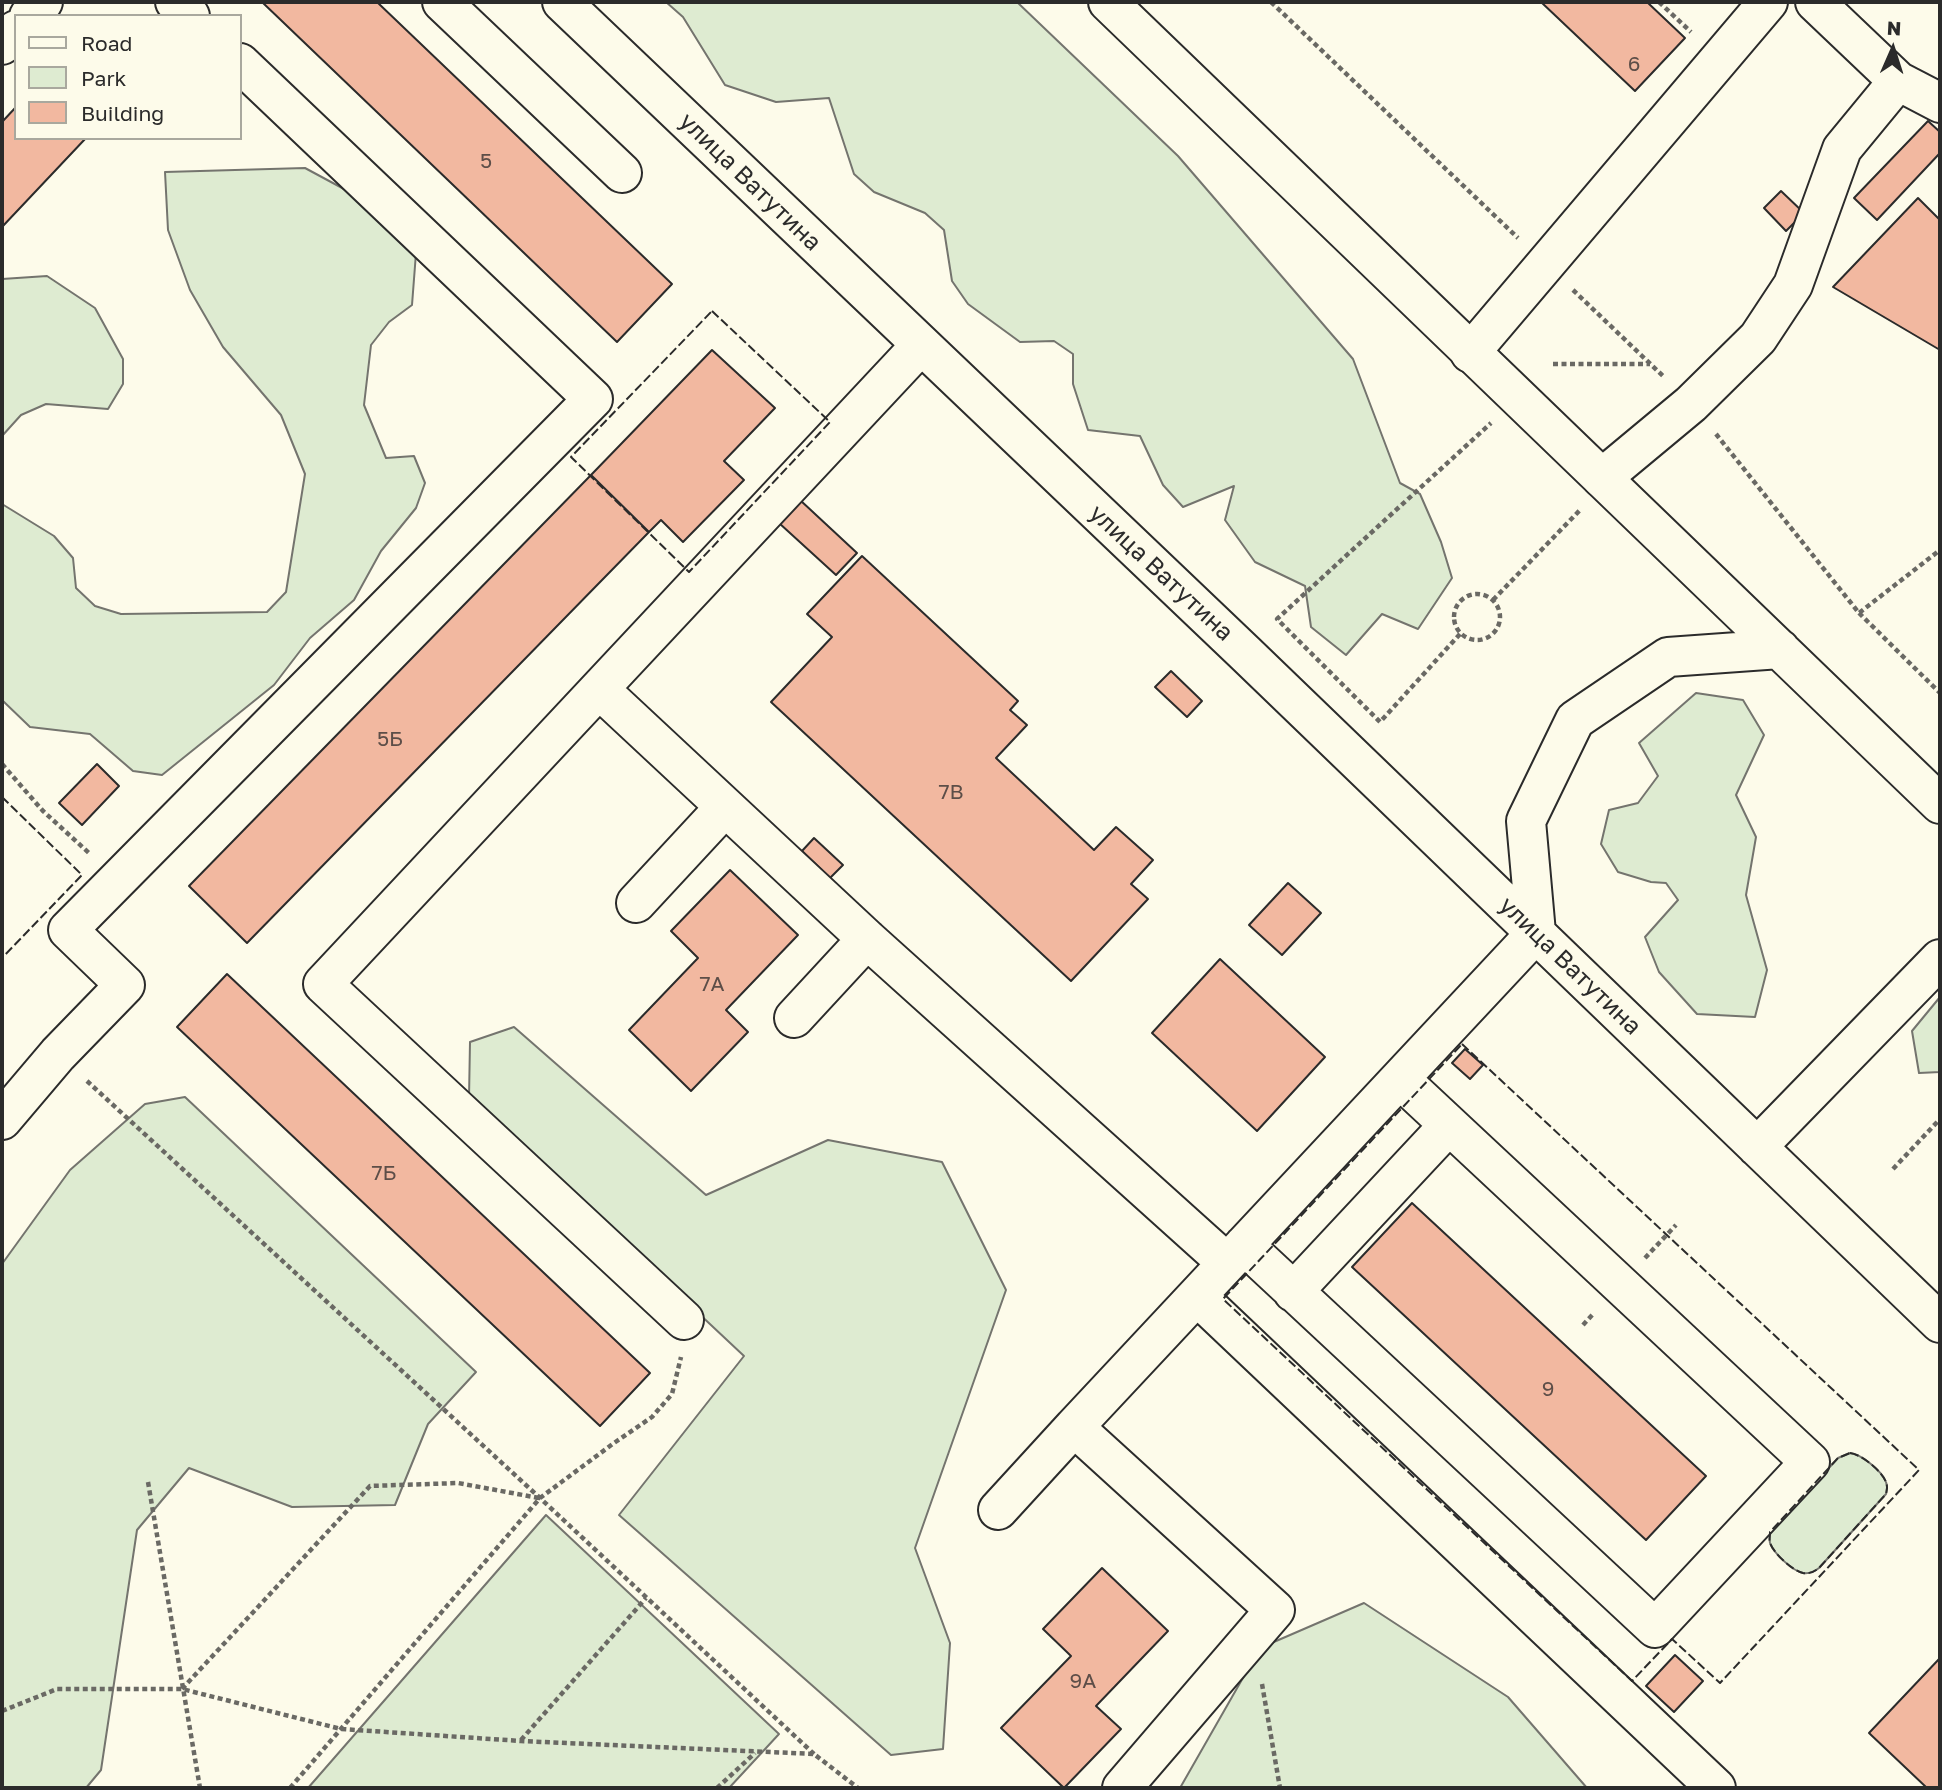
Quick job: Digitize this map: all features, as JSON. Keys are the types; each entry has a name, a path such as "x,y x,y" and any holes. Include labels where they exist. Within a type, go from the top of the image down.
{"main road":[{"path":"175,2 188,14"},
{"path":"442,2 622,173"},
{"name":"улица Ватутина","path":"562,2 1245,653 1940,1323"},
{"path":"1108,2 1470,353 1593,492 1780,649 1940,804"},
{"path":"1470,353 1768,2"},
{"path":"1815,2 1898,80 1940,103"},
{"path":"2,45 14,32"},
{"path":"2,1120 58,1054 125,985 68,930 593,399 242,65"},
{"path":"1593,492 1691,404 1758,338 1793,285 1842,149 1898,80"},
{"path":"684,1320 323,984 599,689 808,445 921,345"},
{"path":"998,1510 1536,933 1526,821 1575,720 1668,657 1780,649"},
{"path":"599,689 867,939 1235,1254 1293,1292 1655,1628 1810,1462 1400,1079"},
{"path":"636,903 725,807"},
{"path":"794,1018 867,939"},
{"path":"1757,1147 1940,958"},
{"path":"1293,1292 1449,1125"},
{"path":"1197,1296 1716,1788"},
{"path":"1074,1427 1275,1610 1122,1788"}],"path":[{"path":"1271,2 1691,404 1859,612 1940,693"},
{"path":"1553,364 1650,364"},
{"path":"1461,634 1380,722 1277,619 1494,420"},
{"path":"1493,600 1593,492"},
{"path":"1859,612 1940,550"},
{"path":"1476,593 1493,600 1499,607 1501,616 1494,633 1477,641 1461,634 1453,617 1460,601 1467,595 1476,593"},
{"path":"2,764 43,811 118,880"},
{"path":"58,1054 814,1754 858,1788"},
{"path":"1892,1169 1940,1119"},
{"path":"290,1788 540,1498 652,1417 672,1394 681,1363 684,1320"},
{"path":"148,1482 200,1788"},
{"path":"182,1689 370,1486 458,1483 540,1498"},
{"path":"521,1741 646,1598"},
{"path":"1254,1635 1280,1788"},
{"path":"2,1711 57,1689 182,1689 341,1729 521,1741 814,1754"},
{"path":"717,1788 755,1752"}],"green space":[{"path":"666,2 1017,2 1178,156 1353,359 1400,483 1420,494 1441,542 1452,578 1418,629 1382,614 1346,655 1311,627 1305,586 1255,562 1225,520 1234,486 1183,507 1163,485 1140,436 1088,430 1073,384 1073,354 1054,341 1020,342 968,304 952,281 944,230 925,213 874,192 854,174 829,98 776,102 725,85 683,17"},
{"path":"305,168 383,210 416,253 412,305 389,322 371,345 364,405 386,458 414,456 425,483 416,508 381,551 354,600 310,638 274,685 162,775 133,771 90,734 30,727 2,700 2,504 54,536 73,558 76,588 95,606 121,614 267,612 286,592 305,474 281,415 223,347 190,290 168,230 165,172"},
{"path":"47,276 95,308 123,359 123,384 108,409 46,404 21,415 2,436 2,279"},
{"path":"1696,693 1743,700 1764,735 1736,795 1756,837 1746,895 1767,970 1755,1017 1697,1014 1659,972 1645,937 1678,900 1666,883 1651,882 1618,872 1601,844 1609,810 1638,803 1658,776 1639,743"},
{"path":"1940,997 1940,1072 1919,1073 1912,1031"},
{"path":"514,1027 706,1195 828,1140 942,1162 1006,1290 915,1548 950,1643 943,1749 891,1755 619,1515 744,1356 469,1098 470,1042"},
{"path":"185,1097 476,1372 428,1424 395,1505 292,1507 189,1468 137,1530 101,1770 86,1788 2,1788 2,1264 70,1170 145,1104"},
{"path":"1850,1453 1876,1468 1887,1484 1886,1494 1819,1568 1810,1573 1799,1572 1775,1552 1770,1543 1770,1532 1838,1458"},
{"path":"546,1515 779,1734 729,1788 308,1788"},
{"path":"1364,1603 1508,1697 1587,1788 1180,1788 1260,1648"}],"building":[{"path":"262,2 377,2 672,284 617,342"},
{"path":"1541,2 1647,2 1685,38 1635,91"},
{"path":"14,109 14,140 84,140 2,227 2,122"},
{"path":"1928,121 1940,132 1940,153 1877,220 1854,198"},
{"path":"1781,191 1804,213 1786,231 1764,208"},
{"path":"1918,198 1940,220 1940,350 1833,287"},
{"path":"712,350 775,408 724,461 744,480 683,542 661,520 649,532 591,475"},
{"path":"591,475 649,532 247,943 189,886"},
{"path":"800,500 857,553 836,575 779,523"},
{"path":"862,556 1018,701 1010,710 1027,725 996,758 1094,850 1116,827 1153,860 1131,884 1148,899 1071,981 771,702 832,637 807,614"},
{"path":"1171,671 1202,701 1187,717 1155,687"},
{"path":"97,764 119,786 82,825 59,803"},
{"path":"814,838 843,865 830,878 802,851"},
{"path":"730,870 798,935 726,1010 748,1032 691,1091 629,1030 698,958 671,931"},
{"path":"1288,883 1321,913 1282,955 1249,925"},
{"path":"1220,959 1325,1057 1257,1131 1152,1033"},
{"path":"227,974 650,1373 600,1426 177,1027"},
{"path":"1465,1049 1483,1065 1470,1079 1452,1063"},
{"path":"1412,1203 1706,1476 1646,1540 1352,1267"},
{"path":"1102,1568 1168,1631 1096,1706 1121,1729 1064,1788 1001,1728 1071,1656 1043,1629"},
{"path":"1675,1655 1703,1681 1674,1712 1646,1686"},
{"path":"1940,1658 1940,1788 1927,1788 1869,1733"}],"fence":[{"path":"712,311 830,422 689,572 571,457 712,311"},
{"path":"2,797 82,875 2,958"},
{"path":"1462,1044 1919,1470 1720,1683 1672,1639 1632,1681 1223,1299 1462,1044"},
{"path":"1850,1453 1876,1468 1887,1484 1886,1494 1819,1568 1810,1573 1799,1572 1775,1552 1770,1543 1770,1532 1838,1458 1850,1453"}]}
